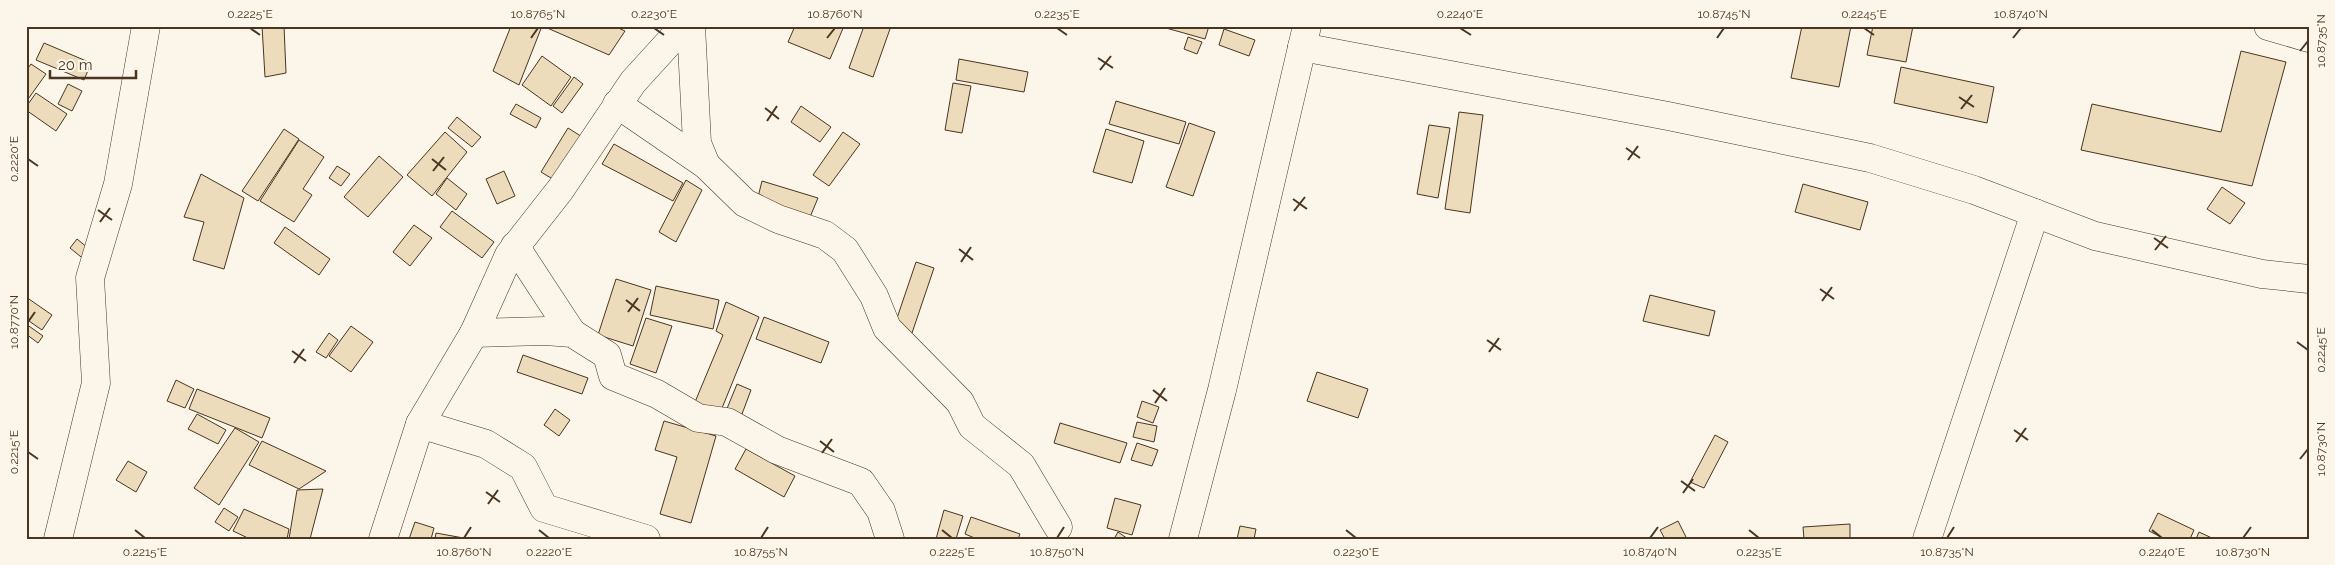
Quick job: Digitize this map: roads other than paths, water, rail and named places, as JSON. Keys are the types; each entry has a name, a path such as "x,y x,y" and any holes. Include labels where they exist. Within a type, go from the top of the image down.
{"street":[{"path":"58,539 96,383 90,278 118,184 146,26"},
{"path":"383,539 420,424 474,333 509,255 560,190 632,82 684,26"},
{"path":"691,26 697,143 706,165"},
{"path":"2268,26 2309,38"},
{"path":"1183,539 1227,370 1304,37 1870,158 1974,190 2095,236 2262,274 2309,279"},
{"path":"618,104 706,165 745,203 778,219 825,235 845,250 874,296 887,328 960,402 972,426 1020,465 1058,527"},
{"path":"1928,539 2035,213"},
{"path":"515,246 572,333 607,355 613,376 657,394 698,418 728,422 777,450 861,482 881,511 890,539"},
{"path":"474,333 545,331 572,333"},
{"path":"420,424 486,444 523,467 544,508 646,539"}]}
